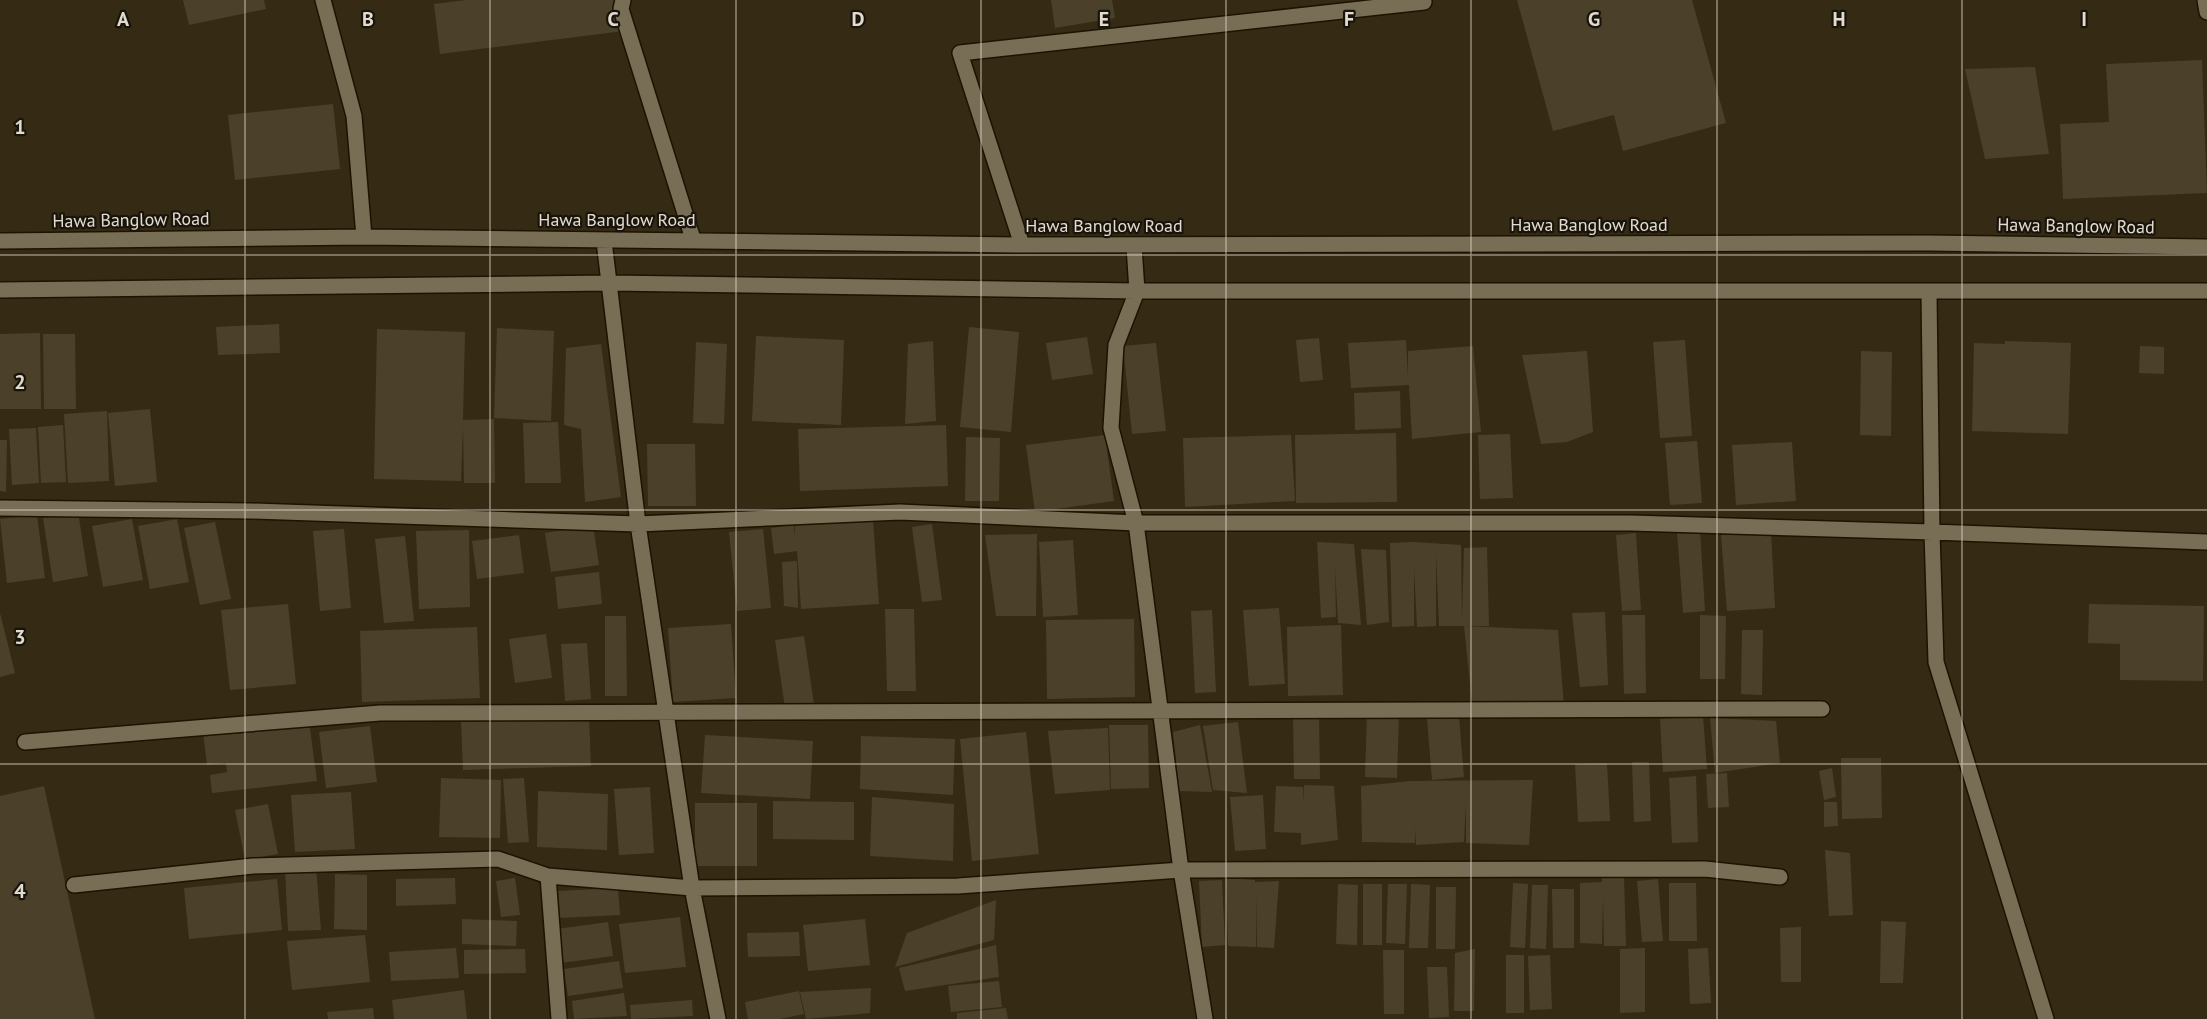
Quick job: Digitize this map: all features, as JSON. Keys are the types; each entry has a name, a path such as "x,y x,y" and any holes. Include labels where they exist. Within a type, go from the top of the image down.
{"street":[{"path":"323,0 354,116 364,237"},
{"path":"623,0 621,9 693,239"},
{"path":"2205,0 2207,12"},
{"path":"1022,245 960,53 1424,2"},
{"name":"Hawa Banglow Road","path":"0,241 364,237 604,241 693,239 1134,246 1928,243 2207,247"},
{"path":"604,241 638,524 665,711 692,888 718,1019"},
{"path":"1134,246 1137,291 1116,345 1111,428 1136,524 1181,870 1205,1019"},
{"path":"0,290 610,283 1137,291 2207,291"},
{"path":"1929,292 1936,662 2046,1019"},
{"path":"0,508 251,511 638,524 900,512 1136,524 1631,523 2207,542"},
{"path":"25,742 380,713 1416,708 1822,709"},
{"path":"74,885 253,866 498,860 548,876 692,888 958,886 1181,870 1705,869 1780,877"},
{"path":"548,876 559,1019"}],"building":[{"path":"183,0 264,0 266,9 189,25"},
{"path":"466,0 620,0 624,31 440,54 434,4"},
{"path":"1051,0 1112,0 1115,18 1055,28"},
{"path":"1517,0 1692,0 1726,123 1623,151 1614,115 1553,131"},
{"path":"2202,60 2207,193 2063,199 2060,124 2109,122 2106,64"},
{"path":"2035,67 2049,154 1985,159 1965,69"},
{"path":"333,104 340,169 235,180 228,115"},
{"path":"279,324 280,353 218,355 216,327"},
{"path":"969,327 1019,332 1011,432 960,427"},
{"path":"497,328 554,331 551,421 494,418"},
{"path":"377,329 465,332 463,420 494,419 495,483 464,483 463,427 461,481 374,479"},
{"path":"40,333 41,409 0,409 0,334"},
{"path":"43,334 75,334 76,409 44,409"},
{"path":"756,336 844,340 841,425 752,421"},
{"path":"1087,337 1093,374 1052,380 1046,343"},
{"path":"1319,338 1323,380 1300,382 1296,340"},
{"path":"1406,340 1408,378 1408,351 1473,346 1481,432 1412,439 1409,385 1351,388 1348,343"},
{"path":"1685,340 1692,436 1660,438 1653,342"},
{"path":"933,341 936,421 905,424 908,344"},
{"path":"2005,341 2071,343 2068,434 1972,431 1974,343 2005,344"},
{"path":"696,342 727,344 724,424 693,423"},
{"path":"1156,343 1166,431 1132,434 1123,346"},
{"path":"601,344 621,497 585,502 581,429 564,425 566,348"},
{"path":"2140,346 2164,347 2164,374 2139,373"},
{"path":"1587,351 1593,432 1567,442 1541,444 1522,355"},
{"path":"1861,351 1892,352 1891,436 1860,435"},
{"path":"1400,391 1401,428 1355,430 1354,393"},
{"path":"150,409 157,482 115,486 108,413"},
{"path":"107,411 109,481 68,483 64,414"},
{"path":"558,422 561,483 525,483 523,423"},
{"path":"63,425 66,482 41,483 38,427"},
{"path":"946,425 948,486 800,491 798,429"},
{"path":"36,428 39,483 12,485 9,429"},
{"path":"1396,433 1397,502 1296,503 1295,435"},
{"path":"1510,434 1513,498 1480,499 1478,435"},
{"path":"1105,435 1114,501 1035,512 1026,445"},
{"path":"1291,435 1295,501 1185,507 1183,438"},
{"path":"966,437 1000,438 999,501 965,501"},
{"path":"0,440 7,440 6,492 0,491"},
{"path":"1697,441 1702,503 1670,505 1665,443"},
{"path":"1792,442 1796,501 1736,505 1732,445"},
{"path":"647,444 695,444 696,506 648,506"},
{"path":"78,512 88,576 53,582 43,518"},
{"path":"37,515 45,578 7,583 0,519"},
{"path":"132,519 143,580 103,587 92,526"},
{"path":"177,519 189,582 150,589 138,526"},
{"path":"873,520 879,604 801,609 797,551 774,554 771,528 794,525 795,538 795,525"},
{"path":"215,522 231,599 200,605 184,528"},
{"path":"932,524 942,600 922,602 912,527"},
{"path":"593,525 599,565 551,572 545,533"},
{"path":"344,529 351,608 320,611 313,531"},
{"path":"763,529 771,608 737,611 729,532"},
{"path":"1700,529 1705,611 1683,613 1677,531"},
{"path":"469,530 470,607 419,609 416,531"},
{"path":"1771,532 1775,608 1727,611 1721,535"},
{"path":"1636,533 1641,610 1622,611 1616,535"},
{"path":"1037,534 1036,616 996,616 985,535"},
{"path":"519,535 524,573 477,579 472,541"},
{"path":"405,536 414,621 384,623 375,539"},
{"path":"1073,540 1078,615 1043,617 1039,542"},
{"path":"1317,542 1354,544 1361,625 1338,623 1335,566 1336,617 1321,618"},
{"path":"1390,543 1461,545 1462,621 1464,548 1487,547 1489,626 1439,626 1436,554 1436,626 1417,627 1414,567 1414,626 1392,627"},
{"path":"1361,549 1386,550 1389,622 1367,625"},
{"path":"797,561 798,608 784,606 782,562"},
{"path":"599,572 602,604 558,609 555,577"},
{"path":"288,604 296,684 230,690 221,610"},
{"path":"2089,604 2204,606 2203,681 2120,680 2120,644 2088,643"},
{"path":"1279,608 1285,684 1249,686 1243,610"},
{"path":"885,609 914,609 916,691 887,691"},
{"path":"1212,610 1216,692 1195,693 1191,611"},
{"path":"1605,612 1608,685 1580,687 1572,613"},
{"path":"0,613 15,673 0,677"},
{"path":"1622,615 1645,615 1646,693 1624,694"},
{"path":"1700,615 1726,616 1725,679 1700,679"},
{"path":"605,616 626,616 627,696 605,696"},
{"path":"1134,619 1135,697 1047,699 1046,620"},
{"path":"731,624 736,698 673,702 668,628"},
{"path":"1341,625 1343,695 1288,696 1287,627"},
{"path":"1464,626 1558,630 1564,706 1472,702"},
{"path":"477,627 480,698 362,702 360,631"},
{"path":"1742,630 1763,630 1762,695 1741,694"},
{"path":"546,634 552,678 515,683 509,639"},
{"path":"804,636 814,704 785,708 775,640"},
{"path":"587,643 591,699 565,701 561,644"},
{"path":"1319,714 1320,779 1294,779 1293,715"},
{"path":"1367,714 1399,715 1397,778 1365,777"},
{"path":"589,716 591,766 463,770 461,721"},
{"path":"1459,716 1464,777 1432,780 1427,719"},
{"path":"1703,716 1707,769 1663,772 1660,719"},
{"path":"1710,718 1776,721 1780,763 1715,773"},
{"path":"309,721 317,781 212,793 210,775 227,772 226,763 207,765 203,732"},
{"path":"1238,722 1247,793 1213,790 1203,726"},
{"path":"1109,725 1148,725 1149,788 1111,789"},
{"path":"1200,725 1212,792 1179,791 1173,732"},
{"path":"370,726 377,782 326,788 319,732"},
{"path":"1108,728 1110,790 1055,794 1048,731"},
{"path":"1026,732 1039,854 972,861 960,739"},
{"path":"705,735 813,741 810,799 701,793"},
{"path":"861,736 955,739 953,795 860,789"},
{"path":"1841,758 1881,758 1882,818 1842,819"},
{"path":"1632,762 1649,762 1651,821 1634,822"},
{"path":"1607,763 1610,821 1578,822 1575,764"},
{"path":"1832,768 1836,797 1824,800 1819,771"},
{"path":"1727,773 1729,807 1708,808 1706,774"},
{"path":"1696,776 1698,842 1672,843 1669,778"},
{"path":"441,778 501,780 500,838 439,837"},
{"path":"524,778 529,842 508,843 503,779"},
{"path":"1533,780 1529,845 1466,843 1466,803 1464,842 1416,845 1415,828 1415,843 1362,842 1361,786 1411,781"},
{"path":"1304,785 1334,786 1338,840 1301,845 1301,833 1274,832 1276,786 1303,787 1303,804"},
{"path":"44,786 95,1019 0,1019 0,796"},
{"path":"650,787 654,853 619,855 614,789"},
{"path":"538,791 608,794 607,850 537,847"},
{"path":"351,792 355,849 295,852 291,795"},
{"path":"1263,795 1266,849 1235,851 1230,797"},
{"path":"872,797 954,804 953,861 870,856"},
{"path":"773,801 854,802 854,840 773,839"},
{"path":"1824,802 1837,802 1838,826 1824,827"},
{"path":"695,803 757,803 757,866 695,866"},
{"path":"268,804 278,854 245,860 235,810"},
{"path":"1825,850 1850,853 1853,915 1829,916"},
{"path":"316,867 321,930 288,931 285,869"},
{"path":"335,874 367,875 367,930 334,929"},
{"path":"1624,877 1626,946 1604,946 1603,898 1602,944 1580,943 1580,883 1602,882 1602,878"},
{"path":"455,878 456,904 396,906 396,879"},
{"path":"515,878 520,915 501,917 496,881"},
{"path":"1226,878 1255,880 1255,882 1279,881 1274,948 1257,947 1256,895 1256,947 1228,946"},
{"path":"277,879 282,930 189,939 184,888"},
{"path":"1658,879 1663,941 1642,942 1637,881"},
{"path":"1222,880 1225,945 1202,947 1199,881"},
{"path":"1513,883 1528,884 1525,948 1510,947"},
{"path":"1669,883 1696,883 1697,941 1669,941"},
{"path":"1338,884 1358,885 1357,945 1336,944"},
{"path":"1363,884 1382,884 1382,945 1363,945"},
{"path":"1388,884 1407,884 1405,944 1386,943"},
{"path":"1411,884 1430,885 1428,948 1409,948"},
{"path":"1532,885 1548,885 1546,949 1530,948"},
{"path":"1436,887 1456,887 1455,949 1436,949"},
{"path":"618,888 620,915 559,918 558,891"},
{"path":"1552,889 1574,889 1574,948 1553,948"},
{"path":"996,900 994,940 895,967 907,933"},
{"path":"680,917 686,967 625,973 619,924"},
{"path":"462,919 517,921 516,946 462,944"},
{"path":"865,919 870,965 808,971 803,925"},
{"path":"1881,921 1906,922 1903,983 1880,983"},
{"path":"608,922 613,956 561,963 557,929"},
{"path":"1801,927 1801,982 1781,982 1780,928"},
{"path":"799,932 800,956 748,957 747,933"},
{"path":"365,935 370,982 292,990 287,941"},
{"path":"996,945 999,977 905,991 899,968"},
{"path":"456,948 459,978 391,981 389,952"},
{"path":"1645,948 1645,1012 1620,1013 1620,949"},
{"path":"1708,948 1711,1003 1690,1004 1688,949"},
{"path":"525,949 526,973 464,974 464,950"},
{"path":"1475,949 1474,1011 1454,1011 1455,953"},
{"path":"1383,950 1404,950 1404,1014 1384,1014"},
{"path":"1506,955 1524,955 1524,1013 1506,1013"},
{"path":"1550,955 1552,1009 1530,1010 1528,956"},
{"path":"619,961 623,988 568,996 564,969"},
{"path":"1427,967 1447,967 1449,1017 1429,1018"},
{"path":"999,981 1002,1007 951,1012 948,986"},
{"path":"871,988 870,1013 806,1019 800,992"},
{"path":"464,990 467,1019 394,1019 392,1000"},
{"path":"799,991 804,1014 780,1019 748,1019 745,1002"},
{"path":"624,993 627,1016 574,1019 572,1001"},
{"path":"692,1000 693,1016 631,1019 630,1005"},
{"path":"373,1008 374,1019 328,1019 327,1012"},
{"path":"1006,1008 1008,1019 957,1019 957,1013"}]}
